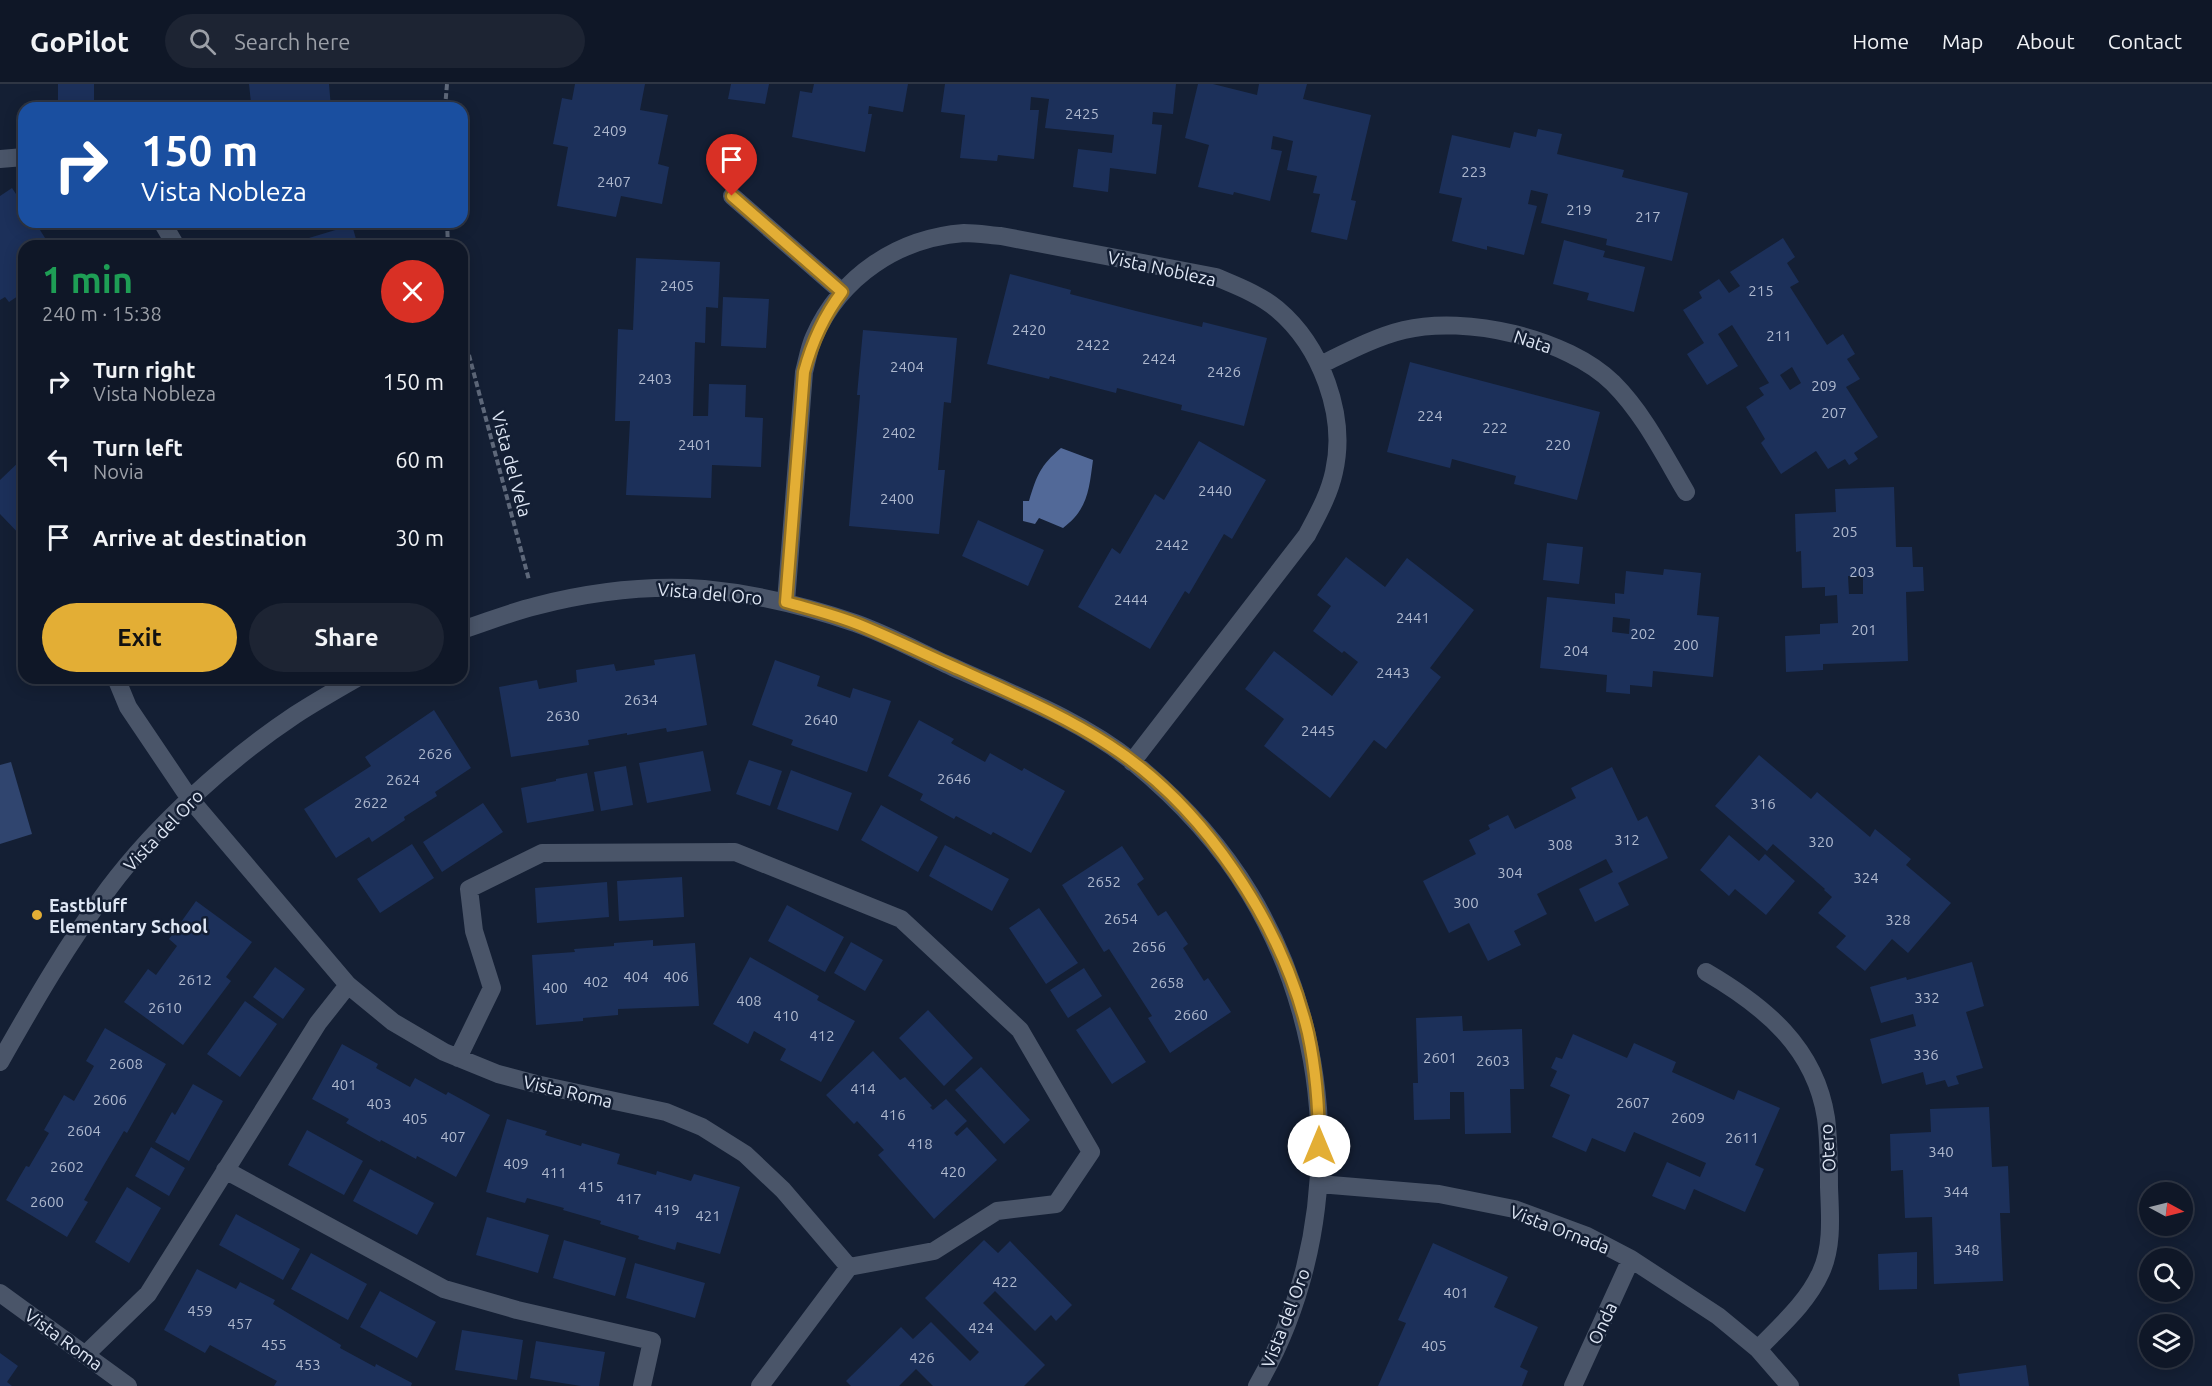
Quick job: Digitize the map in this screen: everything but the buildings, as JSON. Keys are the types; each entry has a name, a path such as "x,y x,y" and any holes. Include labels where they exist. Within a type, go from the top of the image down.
{"street":[{"path":"0,159 18,158"},
{"path":"732,196 842,292"},
{"name":"Vista Nobleza","path":"786,602 804,372 813,338 831,306 867,268 897,250 928,239 966,233 1000,236 1216,277 1248,290 1277,310 1307,342 1320,365 1332,399 1337,434 1335,470 1324,504 1307,535 1132,762"},
{"name":"Nata","path":"1320,365 1362,345 1404,330 1448,325 1492,328 1546,344 1581,359 1612,381 1637,410 1686,492"},
{"name":"Vista del Oro","path":"468,628 536,606 591,594 646,589 703,589 786,602 858,624 1049,711 1109,745 1170,795 1205,832 1250,893 1284,961 1308,1033 1319,1108 1319,1184 1308,1257 1294,1304 1257,1386"},
{"name":"Vista Roma","path":"118,684 128,707 190,799 348,985 393,1022 444,1052 498,1074 666,1112 702,1126 746,1154 783,1190 849,1267"},
{"name":"Vista del Oro","path":"0,1062 65,950 111,886 162,827 223,770 294,716 347,684"},
{"path":"458,1058 492,988 474,931 469,889 542,853 735,852 901,919 1020,1030 1091,1152 1056,1204 997,1211 934,1251 849,1267 760,1386"},
{"name":"Otero","path":"1706,972 1741,993 1771,1017 1796,1046 1814,1079 1825,1116 1831,1234 1822,1270 1807,1298 1758,1349"},
{"path":"85,1355 148,1294 318,1023 348,985"},
{"path":"225,1170 444,1289 516,1310 652,1341 642,1386"},
{"name":"Vista Ornada","path":"1319,1184 1439,1194 1514,1209 1587,1236 1631,1259 1718,1316 1758,1349 1790,1386"},
{"name":"Onda","path":"1573,1386 1631,1259"},
{"name":"Vista Roma","path":"0,1293 128,1386"}],"path":[{"path":"446,102 447,84"},
{"name":"Vista del Vela","path":"468,351 536,606"}],"shaded area":[{"path":"1061,448 1093,460 1086,498 1078,514 1063,528 1039,518 1035,524 1023,521 1023,501 1029,501 1040,472 1048,460"},
{"path":"11,762 32,834 0,844 0,765"}],"place":[{"name":"Eastbluff Elementary School","path":"37,915"}],"route":[{"path":"732,196 842,292 831,306 813,338 804,372 786,602 858,624 1060,716 1109,745 1170,795 1205,832 1250,893 1284,961 1308,1033 1319,1108 1319,1146"}]}
